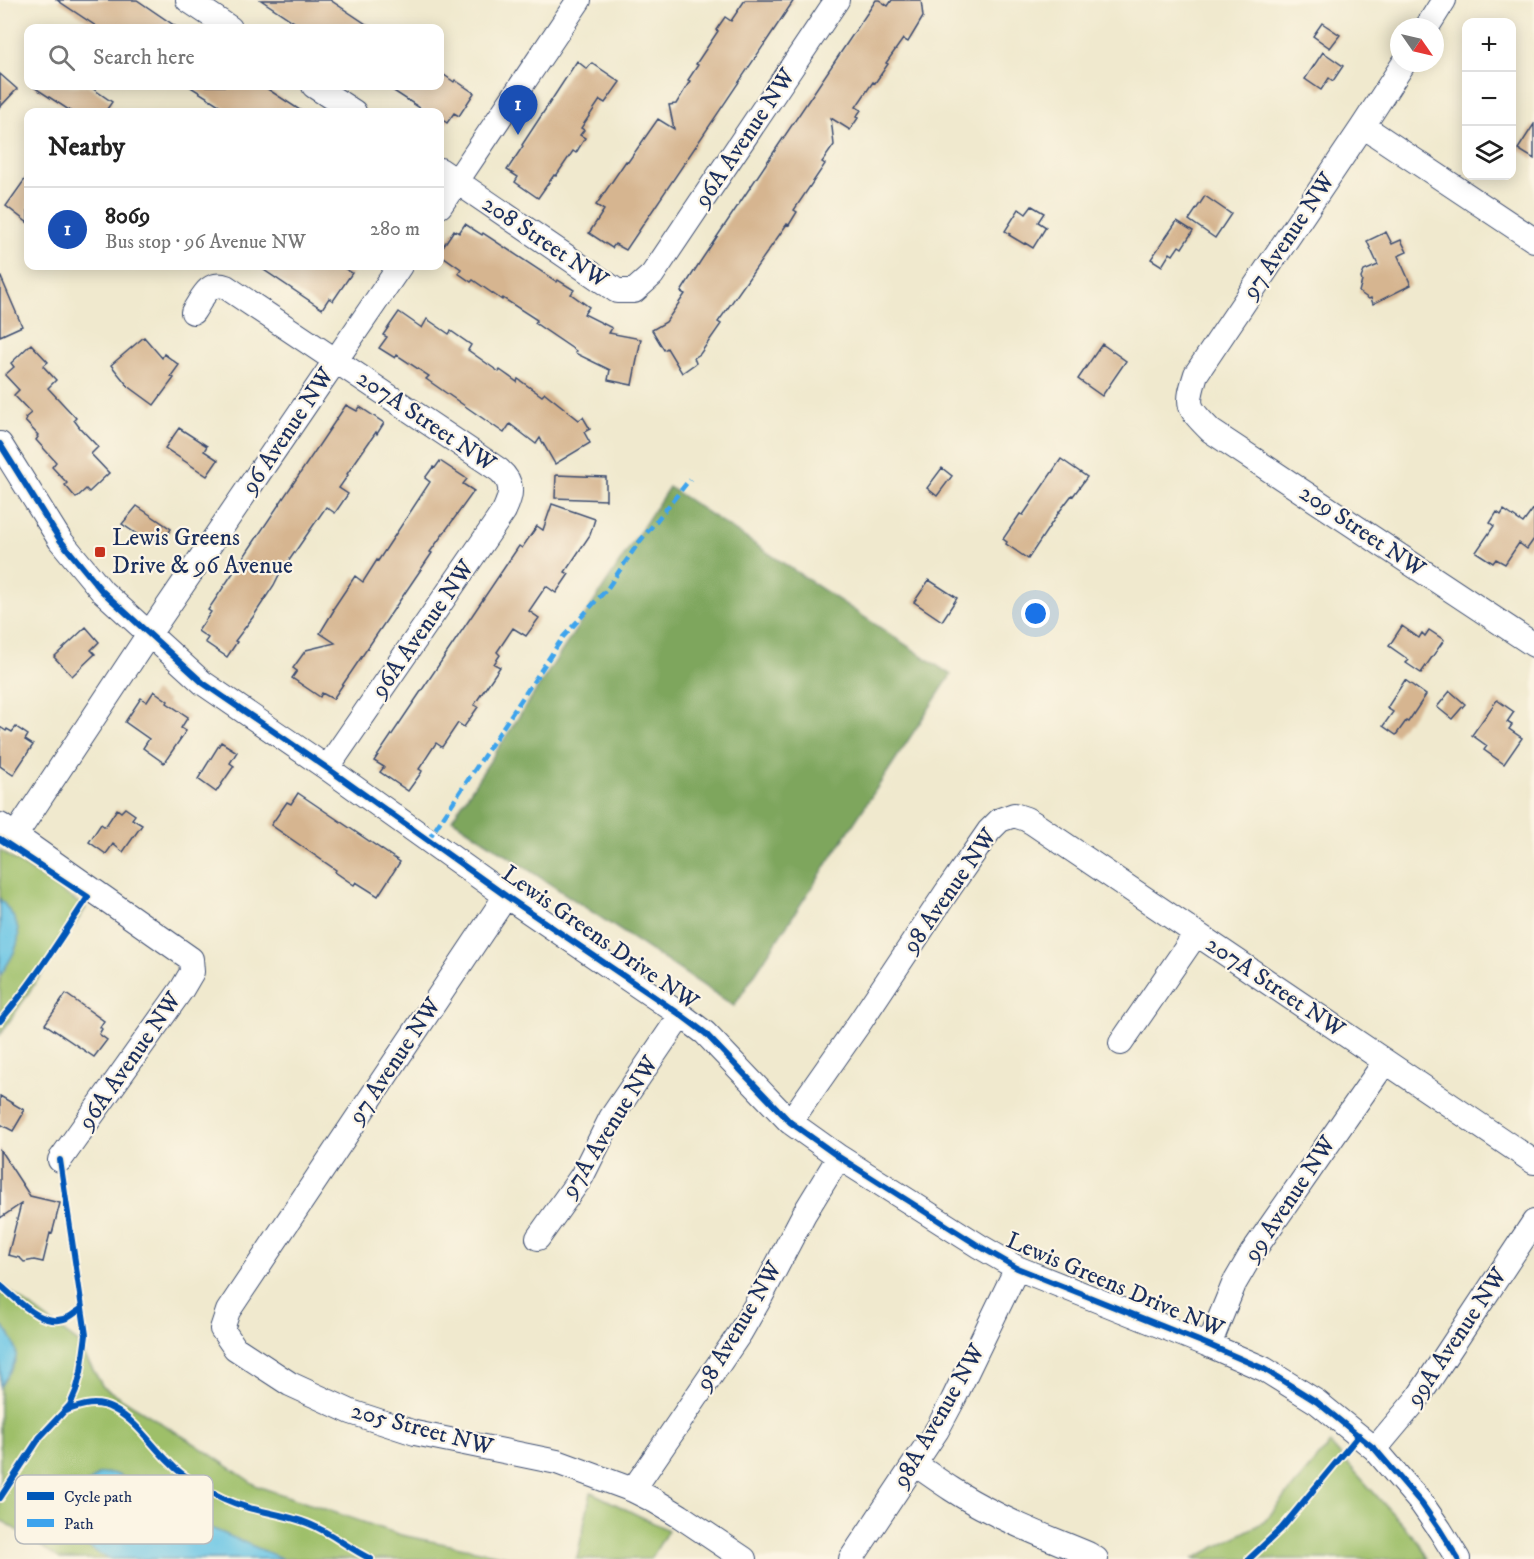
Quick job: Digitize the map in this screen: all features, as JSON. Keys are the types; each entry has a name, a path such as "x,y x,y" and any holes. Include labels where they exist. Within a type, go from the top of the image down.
{"street":[{"path":"188,0 224,24"},
{"path":"444,191 448,176 579,0"},
{"name":"96A Avenue NW","path":"652,275 837,0"},
{"path":"1433,18 1444,0"},
{"name":"97 Avenue NW","path":"1193,414 1190,398 1196,374 1398,72"},
{"path":"320,90 348,108"},
{"path":"1363,126 1534,240"},
{"name":"208 Street NW","path":"448,176 616,291 633,291 652,275"},
{"name":"96 Avenue NW","path":"8,830 149,634 397,270"},
{"name":"207A Street NW","path":"192,312 210,288 220,285 226,287 498,470 507,479 510,487"},
{"name":"209 Street NW","path":"1193,414 1211,431 1534,645"},
{"name":"Lewis Greens Drive NW","path":"0,444 60,540 102,591 203,683 506,896 681,1015 705,1033 790,1122 839,1157 1017,1268 1209,1344 1264,1369 1290,1384 1331,1413 1375,1449 1422,1504 1458,1559"},
{"name":"96A Avenue NW","path":"327,768 504,511 510,496 510,487"},
{"name":"207A Street NW","path":"1014,815 1026,819 1534,1162"},
{"name":"98 Avenue NW","path":"790,1122 988,831 1000,820 1014,815"},
{"name":"96A Avenue NW","path":"8,830 191,959 192,972 182,989 60,1160"},
{"name":"97 Avenue NW","path":"284,1225 506,896"},
{"path":"1121,1043 1196,934"},
{"name":"97A Avenue NW","path":"538,1238 582,1176 611,1119 681,1015"},
{"name":"99 Avenue NW","path":"1209,1344 1234,1284 1252,1253 1385,1062"},
{"name":"98 Avenue NW","path":"633,1490 740,1333 804,1214 839,1157"},
{"name":"99A Avenue NW","path":"1375,1449 1417,1399 1534,1222"},
{"name":"205 Street NW","path":"284,1225 228,1311 222,1329 235,1348 290,1384 351,1412 415,1433 557,1462 633,1490 680,1516 744,1559"},
{"name":"98A Avenue NW","path":"851,1559 937,1430 1017,1268"},
{"path":"915,1464 988,1511 1096,1559"}],"green space":[{"path":"669,487 951,675 734,1006 452,819"},
{"path":"0,850 86,908 0,1035"},
{"path":"0,1284 77,1342 103,1387 195,1444 257,1486 401,1535 519,1559 60,1559 38,1544 213,1544 213,1475 15,1475 15,1529 0,1519"},
{"path":"1330,1444 1420,1544 1428,1559 1193,1559 1264,1522"},
{"path":"591,1492 668,1530 651,1559 575,1559"}],"water":[{"path":"0,899 15,920 18,937 13,955 0,976"},
{"path":"0,1324 12,1339 16,1357 0,1387"},
{"path":"111,1473 118,1475 98,1475"},
{"path":"213,1529 283,1559 108,1559 85,1544 213,1544"}],"building":[{"path":"57,0 137,0 172,24 93,24"},
{"path":"261,0 330,0 366,24 297,24"},
{"path":"745,0 794,0 626,250 615,244 612,248 589,233 604,210 596,205 658,119 674,129 669,105 676,104 698,65 696,64 725,17 731,21"},
{"path":"876,0 888,6 892,0 921,0 923,17 908,42 903,39 875,83 873,82 856,107 861,110 850,130 831,118 834,145 822,162 825,164 794,210 797,212 718,322 721,324 700,354 694,358 696,363 682,373 667,348 664,350 652,330 666,322 685,294 681,292 700,262"},
{"path":"1322,23 1340,35 1330,48 1313,36"},
{"path":"1323,52 1343,66 1333,81 1329,78 1321,90 1305,79"},
{"path":"577,61 587,69 592,63 620,82 605,103 600,100 581,128 584,130 580,135 585,138 576,153 573,151 538,198 515,182 518,177 507,170"},
{"path":"0,74 17,89 0,107"},
{"path":"444,75 474,93 459,116 454,113 447,123 444,121 444,108 420,108 392,90 444,90"},
{"path":"38,90 95,90 112,102 108,108 66,108"},
{"path":"195,90 269,90 297,108 224,108"},
{"path":"1534,124 1534,159 1518,149"},
{"path":"24,181 24,220 6,206"},
{"path":"1205,196 1231,214 1215,238 1189,220"},
{"path":"1032,206 1044,213 1038,222 1046,227 1033,248 1005,231 1019,209 1026,214"},
{"path":"1177,221 1193,231 1182,248 1179,246 1173,255 1170,253 1162,266 1151,259"},
{"path":"465,224 482,235 483,233 557,282 558,280 574,290 571,294 589,307 584,314 612,328 609,333 641,339 632,385 608,380 610,370 575,353 576,351 535,323 537,320 458,273 461,269 444,257 444,245 454,230 459,233"},
{"path":"1386,232 1392,244 1401,240 1407,252 1398,256 1411,285 1373,304 1371,298 1359,292 1364,271 1378,265 1367,241"},
{"path":"264,270 347,270 352,273 333,301 329,298 322,309"},
{"path":"0,275 22,326 0,336"},
{"path":"399,312 422,328 427,319 449,334 451,331 471,345 468,350 499,372 500,370 517,382 518,379 542,396 545,393 579,420 583,417 590,429 584,432 590,443 555,464 540,438 536,444 510,424 504,433 426,379 429,376 397,355 395,358 379,348 387,337 383,335"},
{"path":"144,337 162,358 164,354 179,365 171,376 174,378 154,405 128,386 111,365"},
{"path":"31,344 48,362 43,366 56,380 48,388 76,418 74,420 80,428 98,447 91,454 109,473 89,492 86,489 76,498 65,485 67,483 52,467 56,462 36,440 38,435 25,421 31,413 14,395 19,390 5,375 14,367 11,363"},
{"path":"1102,344 1126,361 1102,396 1078,379"},
{"path":"346,405 357,411 360,407 384,423 339,488 348,494 335,513 326,507 235,641 237,642 227,657 205,642 208,638 198,631 211,612 208,610"},
{"path":"179,428 207,446 204,451 218,460 207,476 165,448"},
{"path":"1061,459 1087,477 1059,512 1028,559 1006,544 1007,542 1003,539 1020,514 1023,515"},
{"path":"440,461 467,479 463,484 474,491 430,552 432,553 333,699 322,693 320,697 292,678 297,671 293,668 306,650 335,643 320,633 333,609 355,576 363,582 430,482 425,478"},
{"path":"942,468 952,476 937,496 927,488"},
{"path":"556,475 606,477 606,500 555,498"},
{"path":"552,504 595,519 590,535 565,572 569,574 556,593 546,586 529,611 539,618 526,636 513,628 497,652 500,655 494,664 500,667 474,705 478,707 464,727 458,723 442,747 436,743 419,769 421,773 408,791 380,772 384,767 374,761 519,546 522,548 537,526 543,530"},
{"path":"137,506 171,529 161,544 150,537 147,541 122,524"},
{"path":"1534,508 1534,539 1527,549 1519,543 1505,564 1496,559 1493,563 1476,552 1494,526 1490,523 1497,512 1501,515 1504,510 1523,523"},
{"path":"929,580 957,598 942,621 914,602"},
{"path":"1402,626 1419,638 1422,633 1425,636 1429,630 1444,640 1421,673 1406,663 1409,660 1389,646"},
{"path":"86,627 99,642 91,650 95,654 72,676 54,657"},
{"path":"1405,680 1426,695 1396,735 1383,726 1393,712 1387,708"},
{"path":"154,691 188,717 181,728 186,731 164,763 143,748 149,739 125,722 141,698 147,702"},
{"path":"1450,691 1465,704 1452,719 1437,707"},
{"path":"1497,700 1514,712 1507,722 1512,725 1509,729 1522,738 1504,764 1484,750 1487,746 1472,735"},
{"path":"0,727 12,732 16,727 28,735 25,740 33,745 13,775 0,766"},
{"path":"221,742 237,752 230,763 234,766 216,792 198,779"},
{"path":"298,793 400,862 378,896 356,882 354,885 271,825 287,802 291,804"},
{"path":"125,808 135,815 132,819 142,825 123,852 113,844 106,854 89,842 101,824 105,827 117,809 121,812"},
{"path":"66,994 104,1021 99,1034 107,1040 94,1057 45,1024"},
{"path":"0,1096 24,1110 13,1131 0,1124"},
{"path":"0,1150 30,1196 60,1203 43,1262 34,1260 24,1262 20,1258 8,1255 21,1204 0,1218"}],"marked path":[{"path":"428,840 563,637 607,589 637,545 690,479"}],"cycle path":[{"path":"0,444 60,540 102,591 203,683 506,896 681,1015 705,1033 790,1122 839,1157 1017,1268 1264,1369 1317,1402 1375,1449 1422,1504 1458,1559"},
{"path":"0,839 88,897 35,976 0,1021"},
{"path":"15,1475 40,1437 70,1405 81,1372 86,1335 60,1160"},
{"path":"0,1285 32,1312 50,1320 69,1317 81,1309"},
{"path":"65,1411 95,1404 113,1409 137,1427 184,1475"},
{"path":"1249,1559 1281,1529 1359,1435"},
{"path":"0,1498 15,1475"},
{"path":"213,1493 243,1506 307,1523 371,1559"}],"place":[{"name":"8069","path":"518,135"},
{"name":"Lewis Greens Drive & 96 Avenue","path":"100,552"}]}
